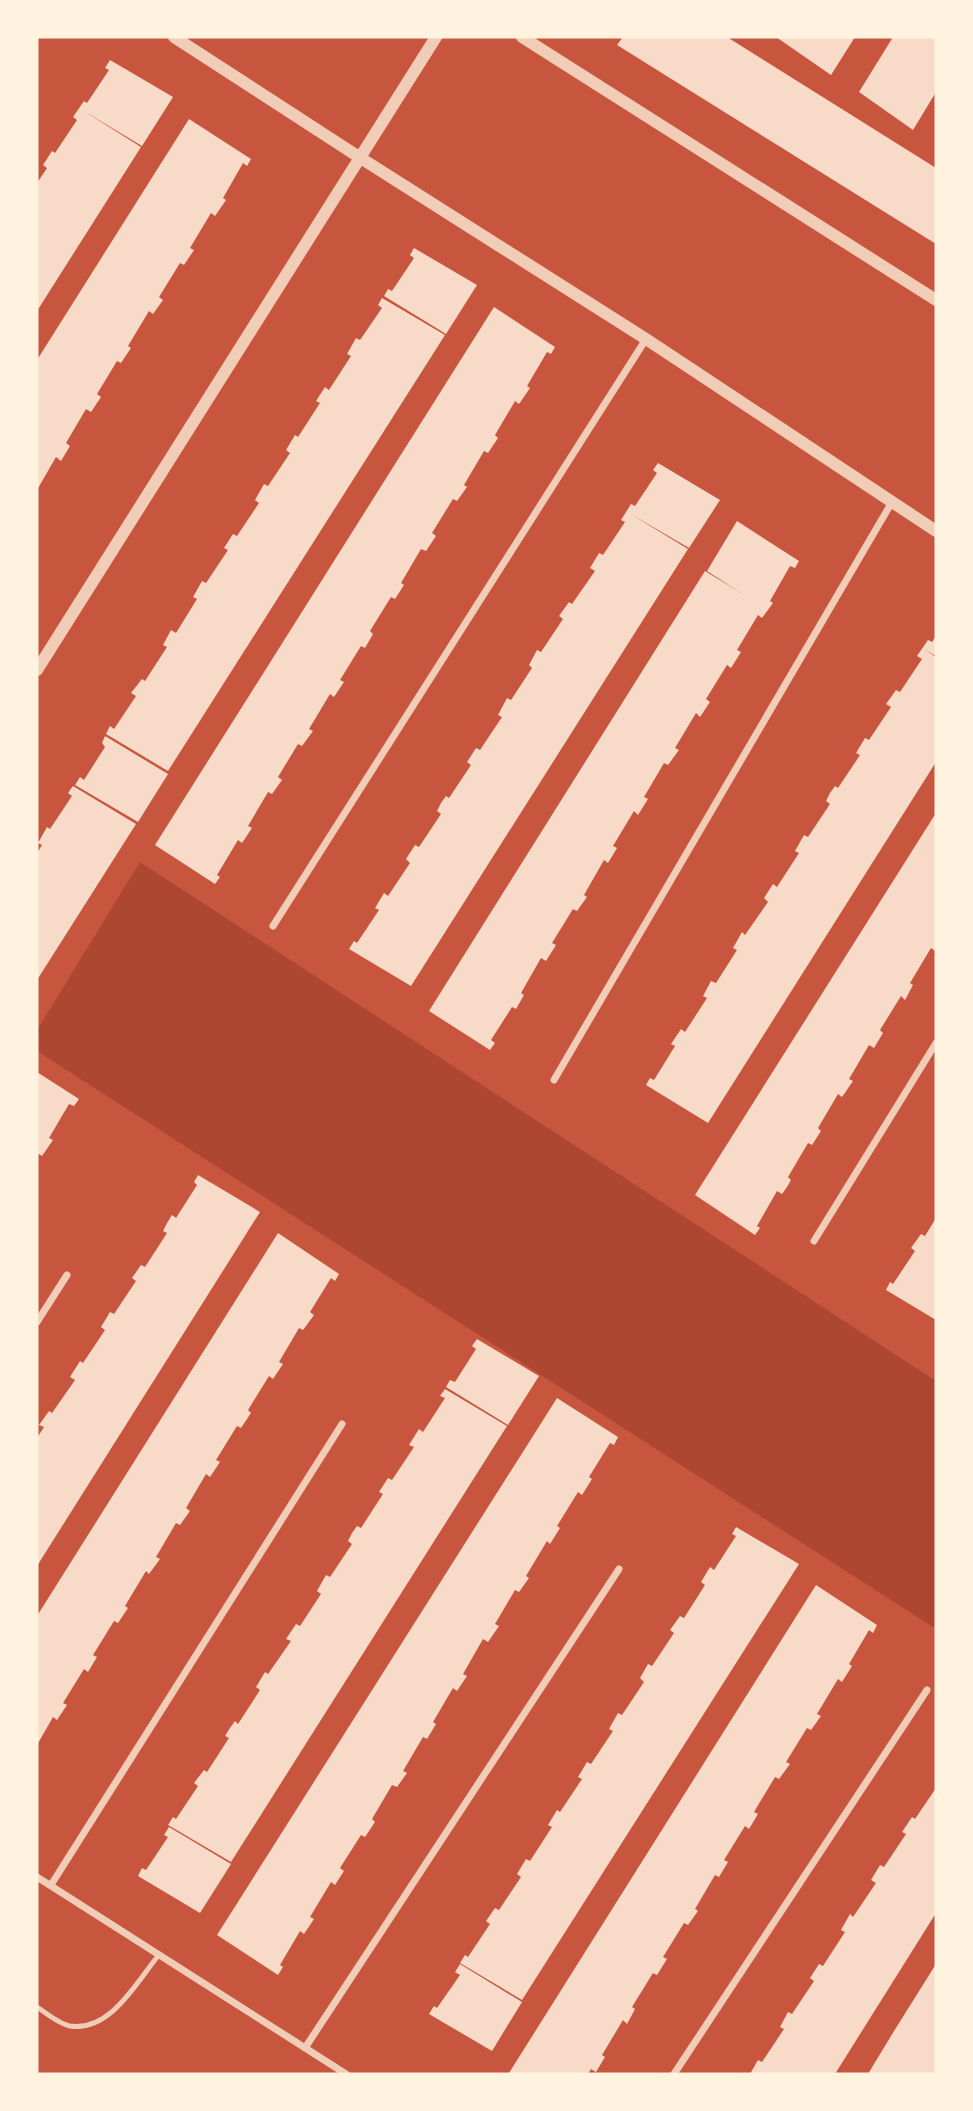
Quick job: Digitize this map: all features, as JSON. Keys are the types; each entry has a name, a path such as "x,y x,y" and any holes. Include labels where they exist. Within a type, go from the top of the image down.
{"street":[{"path":"174,37 359,158 646,339 936,531"},
{"path":"37,670 436,37"},
{"path":"522,37 936,300"},
{"path":"273,926 646,339"},
{"path":"554,1080 892,502"},
{"path":"814,1241 936,1043"},
{"path":"37,1322 67,1275"},
{"path":"51,1885 342,1424"},
{"path":"305,2048 619,1569"},
{"path":"674,2074 927,1690"},
{"path":"37,1877 346,2074"}],"lane":[{"path":"37,2007 67,2026 87,2026 111,2014 158,1956"}],"shaded area":[{"path":"140,862 936,1381 936,1629 37,1051 37,1030"}],"building":[{"path":"623,37 727,37 936,168 936,244 617,45"},
{"path":"776,37 855,37 831,75"},
{"path":"893,37 936,37 936,92 913,130 859,92"},
{"path":"110,60 173,97 142,146 82,110 141,147 37,311 37,183 47,168 43,165 52,151 55,153 77,120 73,117 84,101 87,103 109,70 105,68"},
{"path":"189,119 251,159 247,166 243,163 223,198 226,200 215,216 211,213 190,248 194,250 184,265 180,263 159,297 163,300 153,314 149,311 128,346 131,348 121,363 117,361 97,394 101,397 91,412 86,409 66,443 70,446 61,461 56,457 37,490 37,360"},
{"path":"414,248 477,285 446,334 384,296 388,289 392,291 414,258 410,255"},
{"path":"382,298 445,335 168,771 106,734 110,726 114,729 136,696 131,693 142,679 145,681 167,647 163,645 171,630 176,633 197,599 193,597 202,581 206,583 228,550 224,548 233,534 237,536 259,503 255,500 264,484 268,486 290,453 286,450 295,435 298,437 320,403 316,401 325,387 329,390 351,356 347,354 356,338 360,340 382,308 378,305"},
{"path":"494,307 555,347 551,354 547,352 519,404 515,401 495,435 498,438 488,453 484,451 464,485 467,487 457,501 453,499 432,533 436,536 426,551 421,549 401,583 404,585 395,599 391,597 370,631 373,634 365,648 361,646 340,680 344,682 334,697 330,694 309,729 313,731 302,746 298,744 278,777 282,780 272,794 268,792 248,826 252,828 242,843 238,840 217,875 220,877 215,884 155,845"},
{"path":"658,463 720,500 689,548 629,513 688,549 411,986 349,949 354,941 357,943 379,910 375,908 384,893 388,896 410,863 406,859 415,845 419,847 441,814 437,811 441,803 446,796 449,798 471,765 467,762 476,748 480,750 502,717 498,715 507,698 511,700 532,668 529,665 537,650 541,652 563,619 559,616 569,602 572,604 595,571 590,568 599,553 603,555 625,522 621,520 631,504 635,506 657,473 653,470"},
{"path":"737,521 799,561 795,568 790,566 770,601 773,603 762,618 758,615 737,650 741,652 731,668 727,665 706,699 710,702 700,717 696,713 675,748 679,750 668,765 664,763 644,797 648,799 638,815 634,811 613,846 617,848 608,863 604,860 584,895 587,897 577,911 573,909 552,943 556,945 546,961 541,958 521,993 524,995 516,1009 512,1007 491,1040 495,1043 490,1050 429,1011 705,571 741,593 707,571"},
{"path":"936,636 936,656 925,650 936,657 936,762 708,1123 646,1085 650,1078 654,1080 675,1046 671,1044 681,1029 685,1032 707,998 703,996 711,981 716,983 737,950 733,948 742,932 745,935 768,902 764,898 773,884 777,887 799,853 795,851 804,835 808,837 830,804 826,801 830,793 835,786 838,788 860,755 856,753 865,738 869,740 891,707 886,704 896,690 900,692 922,659 917,656 928,640 932,642"},
{"path":"105,736 168,774 138,822 75,785 80,777 84,780 105,747 102,743"},
{"path":"73,786 136,824 37,980 37,853 42,845 38,843 72,796 68,793"},
{"path":"936,813 935,951 931,948 910,983 913,985 905,1000 901,996 880,1030 883,1033 874,1048 869,1045 849,1079 853,1081 842,1097 838,1094 818,1128 821,1131 812,1145 808,1143 788,1177 791,1180 782,1194 777,1191 757,1226 760,1228 755,1235 695,1195"},
{"path":"37,1072 79,1099 74,1106 69,1104 49,1138 53,1140 42,1156 37,1153"},
{"path":"198,1175 260,1212 37,1566 37,1438 44,1427 39,1425 49,1411 52,1413 75,1380 70,1377 105,1330 101,1327 110,1312 114,1314 136,1281 132,1278 141,1265 145,1267 167,1233 163,1231 167,1223 172,1215 176,1218 197,1185 194,1182"},
{"path":"936,1218 936,1320 886,1290 915,1251 911,1248 921,1234 925,1236"},
{"path":"278,1233 339,1274 335,1281 331,1278 310,1312 314,1315 303,1330 299,1328 279,1362 283,1364 273,1379 269,1376 248,1410 251,1413 241,1428 237,1426 216,1460 220,1462 210,1477 206,1474 186,1508 190,1511 180,1525 176,1523 156,1557 160,1559 149,1574 146,1571 125,1606 128,1608 118,1623 114,1621 93,1655 97,1657 88,1672 84,1669 63,1703 67,1705 57,1720 53,1717 37,1745 37,1616"},
{"path":"477,1339 539,1376 508,1425 446,1387 450,1380 455,1382 476,1349 472,1346"},
{"path":"445,1389 507,1426 231,1862 168,1825 173,1817 176,1819 198,1786 194,1783 204,1770 207,1772 229,1738 225,1736 230,1728 235,1721 238,1724 260,1690 256,1687 265,1672 268,1674 291,1641 286,1639 296,1624 300,1626 321,1594 317,1591 326,1575 330,1577 352,1544 348,1541 352,1533 357,1526 361,1528 383,1494 379,1492 388,1478 392,1480 414,1447 409,1445 419,1429 423,1432 445,1398 440,1396"},
{"path":"557,1398 618,1437 614,1445 610,1443 589,1477 592,1479 582,1495 578,1492 557,1526 560,1528 550,1544 547,1541 526,1576 529,1578 519,1592 515,1590 495,1624 499,1626 488,1642 483,1639 463,1674 467,1676 457,1691 453,1688 433,1722 436,1724 427,1739 423,1737 403,1771 407,1773 397,1787 392,1785 372,1819 375,1822 365,1837 361,1835 340,1868 344,1871 335,1885 331,1882 310,1917 314,1919 304,1934 300,1931 280,1965 283,1967 278,1975 217,1935"},
{"path":"736,1527 799,1564 522,2000 460,1963 465,1955 468,1957 490,1924 486,1921 495,1908 499,1910 521,1877 517,1874 526,1859 530,1861 552,1827 548,1825 557,1810 560,1812 582,1779 578,1777 587,1762 591,1764 613,1731 609,1729 618,1713 622,1715 644,1682 640,1678 648,1664 652,1666 674,1633 670,1630 680,1616 684,1618 705,1585 701,1582 710,1567 714,1570 736,1536 732,1534"},
{"path":"816,1585 877,1625 873,1633 869,1630 842,1682 838,1679 817,1714 821,1716 811,1730 807,1728 786,1762 790,1764 779,1779 775,1777 754,1812 758,1814 749,1829 745,1826 724,1860 728,1862 719,1877 715,1875 695,1909 698,1911 688,1925 684,1923 663,1957 667,1959 657,1975 653,1973 632,2007 635,2009 627,2024 623,2020 602,2055 605,2057 596,2072 591,2069 588,2074 509,2073"},
{"path":"936,1788 936,1913 835,2074 750,2074 758,2060 762,2062 784,2029 780,2027 788,2012 792,2014 814,1981 810,1978 819,1964 823,1966 845,1932 841,1930 850,1914 853,1917 876,1883 871,1880 880,1865 884,1867 906,1834 902,1832 912,1817 915,1819"},
{"path":"169,1827 231,1864 200,1913 138,1876 142,1868 146,1870 168,1837 164,1835"},
{"path":"460,1964 522,2002 492,2051 429,2014 434,2006 437,2008 460,1975 455,1972"},
{"path":"936,1964 936,2074 868,2074 894,2031"}]}
